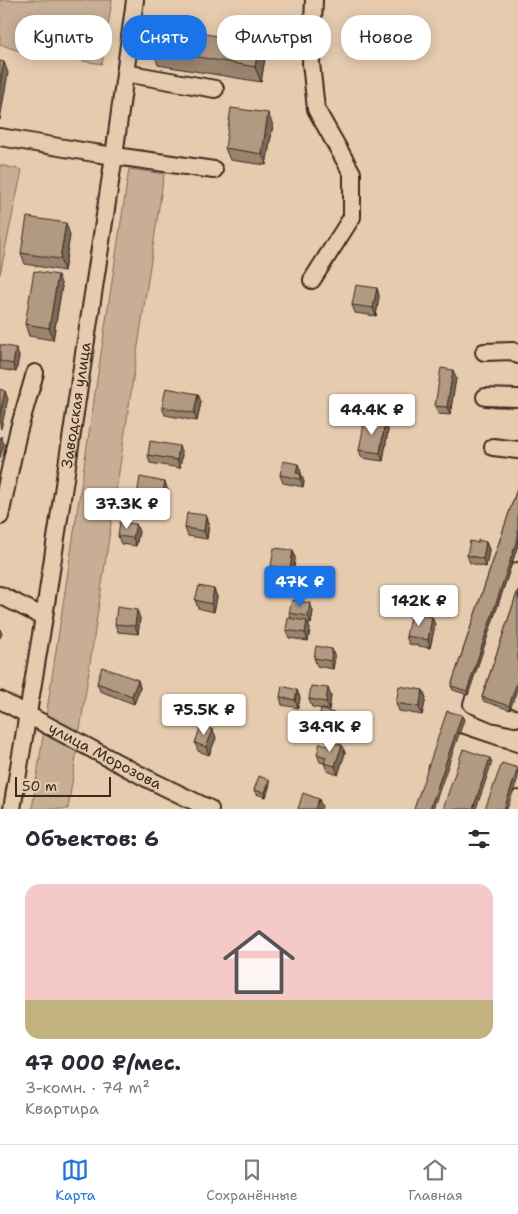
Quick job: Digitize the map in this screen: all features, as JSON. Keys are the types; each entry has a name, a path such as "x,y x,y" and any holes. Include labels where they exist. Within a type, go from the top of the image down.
{"street":[{"name":"Заводская улица","path":"12,809 44,617 114,156 135,0"},
{"path":"312,280 352,217 352,173 316,109 311,62 314,0"},
{"path":"125,73 215,89"},
{"path":"0,137 214,170"},
{"path":"484,352 513,351 518,356"},
{"path":"0,516 18,432 35,373"},
{"path":"485,397 518,398"},
{"path":"493,447 518,450"},
{"path":"517,716 496,714 472,704 518,571"},
{"path":"0,593 44,617"},
{"name":"улица Морозова","path":"0,700 138,774 210,809"},
{"path":"437,809 458,742 518,762"},
{"path":"483,809 502,756"},
{"path":"515,809 518,799"}],"shaded area":[{"path":"0,0 112,0 110,15 15,15 15,50 0,44"},
{"path":"77,60 103,60 102,64"},
{"path":"0,165 22,170 0,274"},
{"path":"129,169 164,174 68,809 32,809"}],"building":[{"path":"207,34 217,36 217,60 256,60 255,67 207,59"},
{"path":"0,61 4,62 0,83"},
{"path":"231,108 268,113 262,154 225,148"},
{"path":"27,217 66,223 60,259 21,253"},
{"path":"34,271 58,275 49,328 25,324"},
{"path":"356,285 377,288 373,308 352,305"},
{"path":"0,345 16,348 13,364 0,361"},
{"path":"441,368 453,370 447,407 435,406"},
{"path":"166,388 198,394 194,413 162,407"},
{"path":"0,389 5,391 0,414"},
{"path":"365,419 385,422 380,453 359,450"},
{"path":"150,441 179,446 177,460 148,455"},
{"path":"283,461 298,464 296,473 301,474 300,479 280,475"},
{"path":"140,477 165,482 161,501 137,496"},
{"path":"518,486 518,537 467,691 451,686"},
{"path":"187,513 206,515 204,531 185,528"},
{"path":"120,522 136,524 133,538 118,536"},
{"path":"478,540 486,542 483,559 467,555 470,541 478,543"},
{"path":"274,548 293,550 290,569 271,566"},
{"path":"199,586 214,589 211,604 195,600"},
{"path":"518,590 518,679 509,706 482,697"},
{"path":"292,600 310,603 308,616 289,613"},
{"path":"117,607 137,610 135,626 115,624"},
{"path":"411,613 432,617 428,640 406,636"},
{"path":"288,618 307,621 305,633 286,630"},
{"path":"316,646 332,649 331,661 314,658"},
{"path":"102,667 138,680 132,696 97,683"},
{"path":"282,686 297,690 295,700 280,697"},
{"path":"311,686 328,688 326,702 309,699"},
{"path":"399,686 423,690 419,707 396,703"},
{"path":"321,709 334,713 331,726 318,722"},
{"path":"447,711 462,715 430,809 414,809"},
{"path":"201,725 213,730 206,747 195,743"},
{"path":"331,742 342,745 335,766 324,763 326,757 317,754 320,743 330,746"},
{"path":"463,749 490,758 473,809 443,809"},
{"path":"502,763 518,768 504,809 485,809"},
{"path":"259,776 269,780 265,793 254,790"},
{"path":"303,793 319,799 315,809 298,809"}]}
